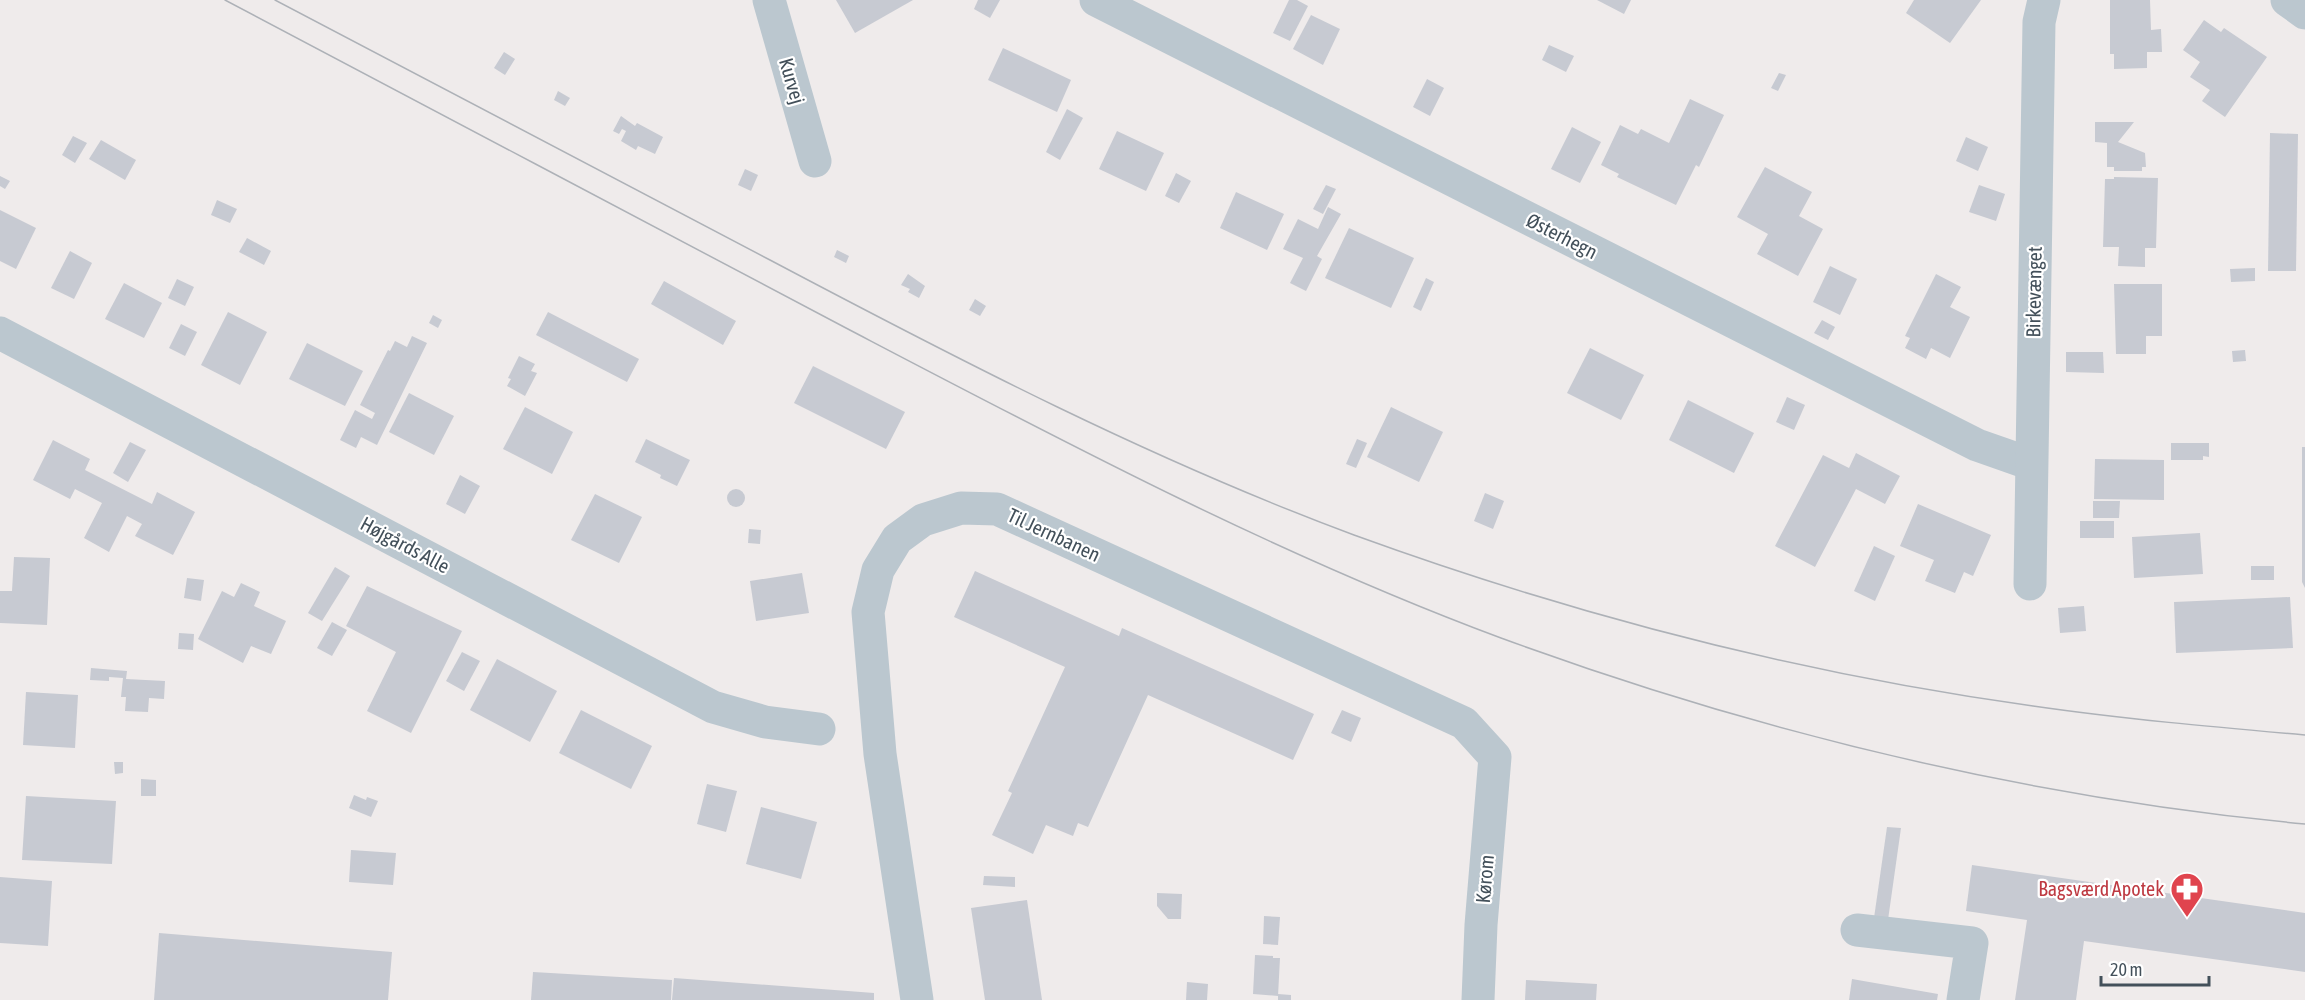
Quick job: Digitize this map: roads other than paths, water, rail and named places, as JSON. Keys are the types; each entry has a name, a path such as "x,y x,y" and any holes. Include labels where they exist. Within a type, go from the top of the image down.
{"street":[{"name":"Kurvej","path":"769,0 815,161"},
{"name":"Østerhegn","path":"1096,0 1977,446 2031,464"},
{"name":"Birkevænget","path":"2030,584 2039,22 2044,0"},
{"path":"2286,0 2305,13"},
{"name":"Højgårds Alle","path":"0,333 713,707 765,722 819,729"},
{"name":"Til Jernbanen","path":"916,1000 880,754 868,612 878,570 897,539 923,520 961,508 997,509 1464,723 1495,758"},
{"name":"Kørom","path":"1478,1000 1481,925 1495,758"},
{"path":"1857,930 1972,943 1963,1000"}],"tram line":[{"path":"225,0 1007,412 1251,533 1417,605 1501,638 1599,672 1797,732 1897,757 1998,779 2100,797 2305,824"},
{"path":"275,0 985,372 1204,475 1354,535 1520,591 1604,616 1774,659 1946,693 2067,711 2305,735"}],"place":[{"name":"Bagsværd Apotek","path":"2187,918"}]}
